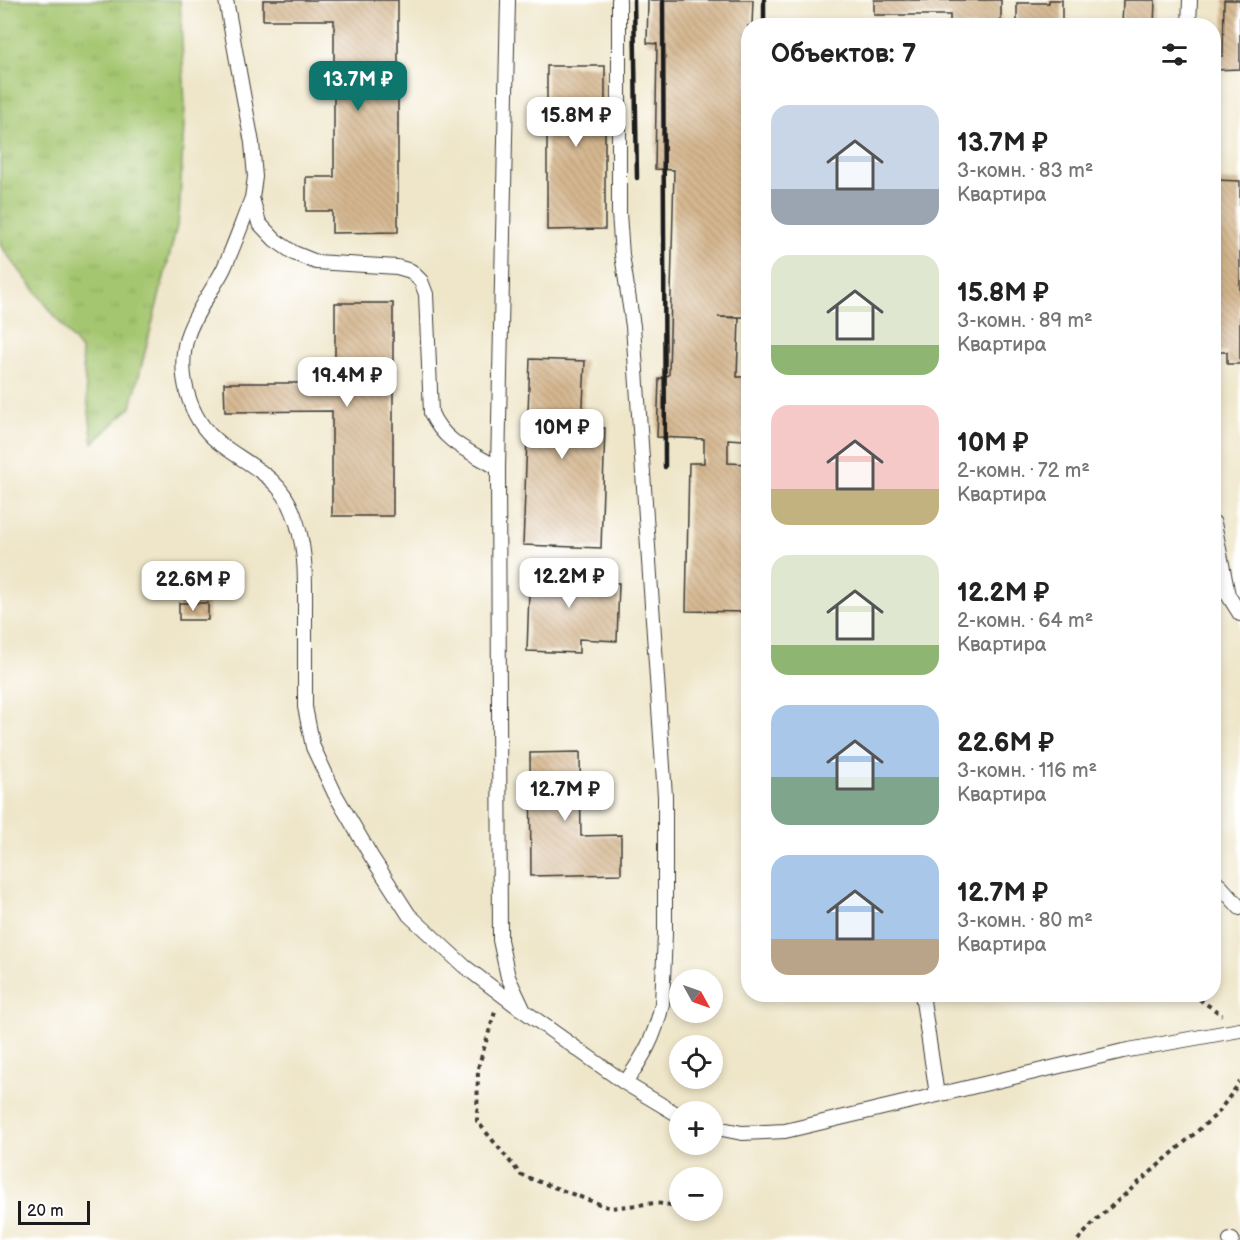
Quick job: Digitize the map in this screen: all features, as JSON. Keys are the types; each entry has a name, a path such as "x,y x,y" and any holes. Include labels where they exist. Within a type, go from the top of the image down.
{"lane":[{"path":"226,0 252,143 255,177 252,198 223,269 188,335 184,365 187,395 196,417 212,437 236,456 260,469 279,487 293,511 305,555 305,707 313,747 335,794 409,915 464,966 501,994 625,1083 669,1109"},
{"path":"508,0 498,468 500,940 507,977 524,1011"},
{"path":"619,0 622,255 633,326 665,796 666,860 662,1004 657,1026 646,1053 625,1083"},
{"path":"1189,18 1190,0"},
{"path":"252,198 259,223 275,240 294,253 316,262 397,267 411,271 421,281 426,294 431,413 438,429 448,438 498,468"},
{"path":"1221,559 1228,595 1240,614"},
{"path":"1221,887 1240,908"},
{"path":"923,1002 937,1095"},
{"path":"723,1129 742,1133 785,1131 1123,1050 1235,1026"}],"path":[{"path":"501,994 478,1068 477,1122 521,1175 610,1208 655,1203 669,1205"},
{"path":"1203,1002 1235,1026"},
{"path":"1078,1240 1098,1219 1217,1114 1240,1082"}],"green space":[{"path":"0,0 180,0 185,105 179,218 131,407 93,443 81,350 0,245"}],"building":[{"path":"263,0 398,0 398,232 332,233 332,211 306,211 306,177 334,177 334,20 263,20"},
{"path":"648,0 753,0 752,18 741,18 741,317 718,317 739,318 737,377 741,377 741,440 728,439 728,463 741,464 741,612 686,611 689,463 704,463 704,439 657,437 659,379 669,375 674,170 655,169 657,44 647,43"},
{"path":"874,0 1001,0 1001,18 874,15"},
{"path":"1049,0 1062,0 1062,18 1017,18 1017,3 1049,3"},
{"path":"1123,0 1155,0 1154,18 1122,18"},
{"path":"1224,0 1240,0 1240,69 1221,70 1221,56 1223,56"},
{"path":"547,66 605,66 605,229 547,230"},
{"path":"1221,180 1240,181 1240,364 1227,364 1227,352 1221,352"},
{"path":"335,303 393,303 393,516 332,516 332,411 225,412 224,383 335,383"},
{"path":"530,359 585,361 582,427 605,428 601,548 523,545"},
{"path":"530,563 576,564 576,581 619,583 617,641 579,639 579,653 527,651"},
{"path":"179,603 208,603 208,620 179,620"},
{"path":"580,752 581,836 621,835 621,874 531,876 530,753"}],"railway":[{"path":"634,0 637,178"},
{"path":"663,0 665,467"},
{"path":"764,0 764,18"}]}
